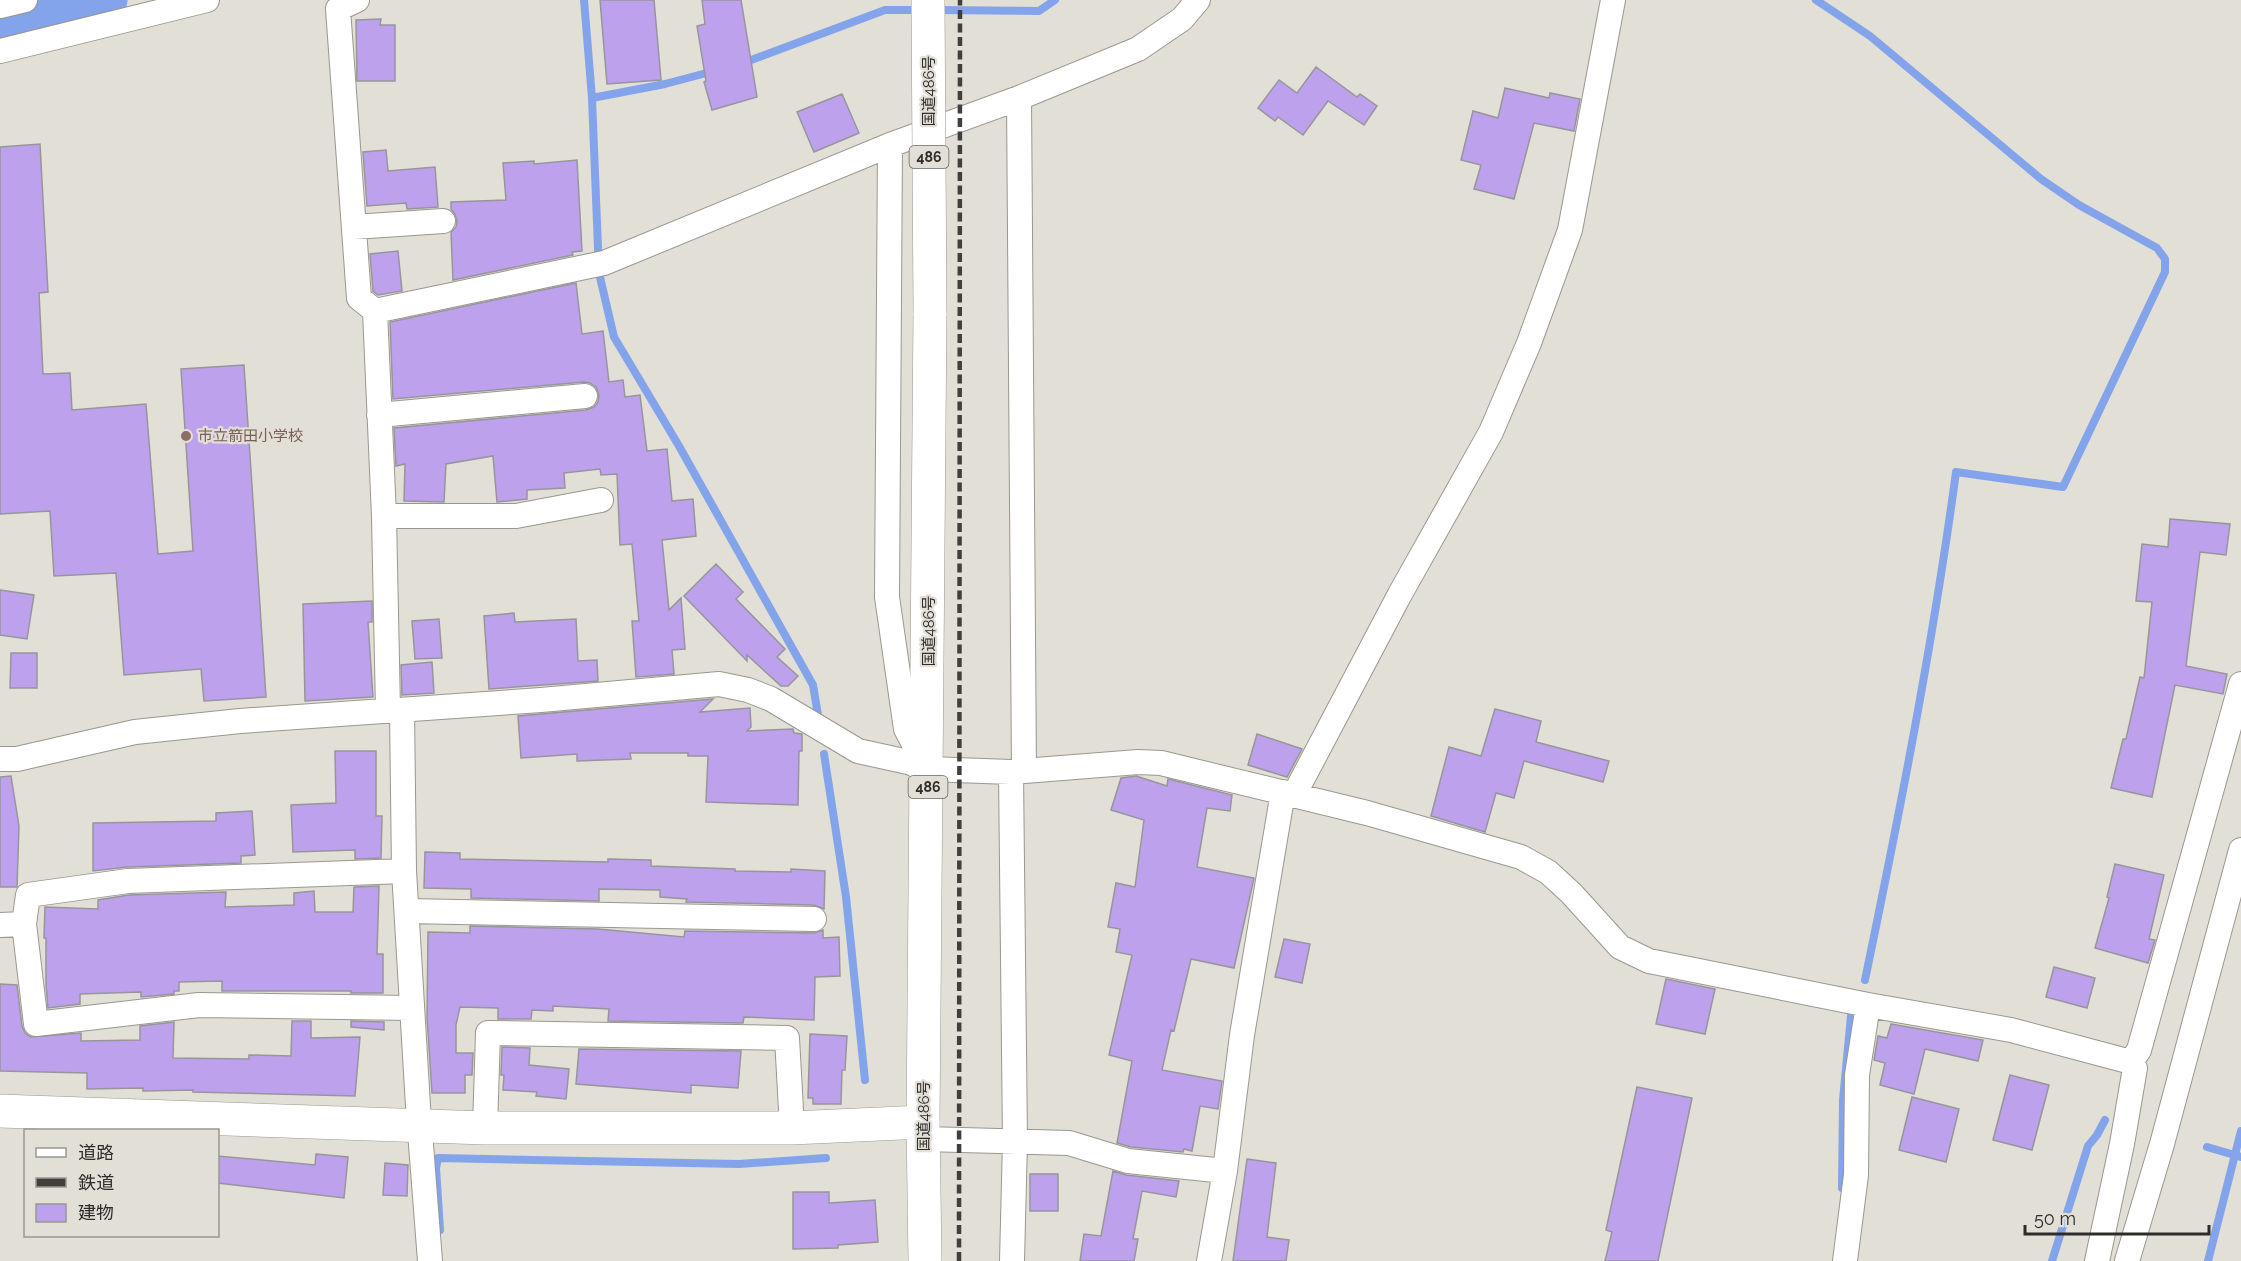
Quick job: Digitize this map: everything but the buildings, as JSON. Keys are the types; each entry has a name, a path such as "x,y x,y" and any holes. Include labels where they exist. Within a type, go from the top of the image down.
{"main road":[{"name":"国道486号","path":"925,1261 923,1131 928,770 930,313 928,0"},
{"path":"0,1111 420,1127 792,1128 923,1131"}],"street":[{"path":"0,6 25,0"},
{"path":"0,51 207,0"},
{"path":"357,0 338,9 359,298 375,311 406,911 430,1261"},
{"path":"375,311 598,264 890,145 1019,98 1138,49 1182,19 1198,0"},
{"path":"1209,1261 1225,1171 1242,1035 1289,793 1491,432 1529,343 1570,230 1613,0"},
{"path":"1012,1261 1018,771 1019,98"},
{"path":"890,145 887,597 906,729 928,770"},
{"path":"354,227 443,221"},
{"path":"379,415 585,396"},
{"path":"384,516 516,516 601,500"},
{"path":"0,759 17,759 135,732 719,684 748,690 771,699 858,751 908,762 928,770 1018,771 1138,762 1161,763 1289,793 1521,857 1548,872 1571,893 1620,947 1648,961 1868,1005 2011,1030 2131,1062 2135,1068 2122,1144 2097,1261"},
{"path":"2131,1062 2139,1050 2241,684"},
{"path":"2127,1261 2162,1144 2241,850"},
{"path":"405,871 128,880 28,895 24,924 36,1024 199,1005 412,1008"},
{"path":"406,911 814,919"},
{"path":"0,925 24,924"},
{"path":"1845,1261 1856,1175 1857,1075 1868,1005"},
{"path":"485,1128 488,1033 787,1038 792,1128"},
{"path":"923,1131 1015,1141 1069,1143 1128,1161 1225,1171"}],"waterway":[{"path":"0,26 105,0"},
{"path":"584,0 592,98 599,273 614,337 679,446 813,685 818,715"},
{"path":"934,10 1039,11 1055,0"},
{"path":"1816,0 1870,36 2041,179 2079,205 2157,248 2165,259 2165,272 2063,487 1956,472 1915,727 1865,980"},
{"path":"743,63 885,10 919,10"},
{"path":"592,98 665,84 714,71"},
{"path":"824,754 846,897 865,1080"},
{"path":"1842,1188 1843,1100 1851,1016"},
{"path":"2052,1261 2088,1146 2105,1120"},
{"path":"2208,1261 2241,1131"},
{"path":"2207,1147 2241,1157"},
{"path":"440,1230 436,1168 438,1158 739,1164 826,1158"}],"railway":[{"path":"959,1261 960,0"}],"place":[{"name":"市立箭田小学校","path":"186,436"}]}
